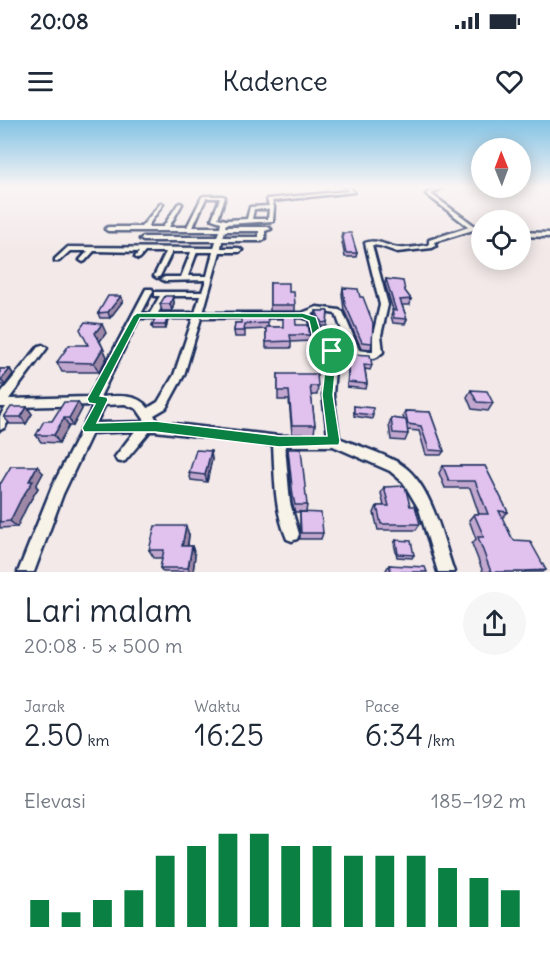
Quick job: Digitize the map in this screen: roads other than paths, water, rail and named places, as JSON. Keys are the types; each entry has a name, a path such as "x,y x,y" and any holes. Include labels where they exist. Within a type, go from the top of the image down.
{"street":[{"path":"143,229 158,208"},
{"path":"165,229 178,208"},
{"path":"189,229 199,208"},
{"path":"143,239 262,239 265,229 223,225 215,219 218,208"},
{"path":"249,220 252,208"},
{"path":"108,229 189,229 249,220 271,220 272,208"},
{"path":"446,208 471,227"},
{"path":"121,457 162,405 178,375 210,278 223,225"},
{"path":"137,316 303,315 313,319 320,347 332,351 374,355 378,352 377,335 384,305 368,243 381,244 397,250 430,248 433,246 431,241 471,228"},
{"path":"531,234 550,235"},
{"path":"57,260 68,249 239,250"},
{"path":"83,260 93,249"},
{"path":"112,258 118,249"},
{"path":"138,257 143,250"},
{"path":"157,276 170,250"},
{"path":"183,279 195,250"},
{"path":"165,279 210,278"},
{"path":"26,572 57,492 88,428 98,400 148,291"},
{"path":"154,314 161,294 204,294"},
{"path":"303,315 317,309 339,312 355,353"},
{"path":"0,402 42,348"},
{"path":"332,351 327,395 334,441"},
{"path":"0,402 98,400 135,402 149,422"},
{"path":"0,425 16,402"},
{"path":"88,428 149,422 279,441 334,441 394,467 408,478 425,506 446,572"},
{"path":"279,441 283,503 292,534"}]}
